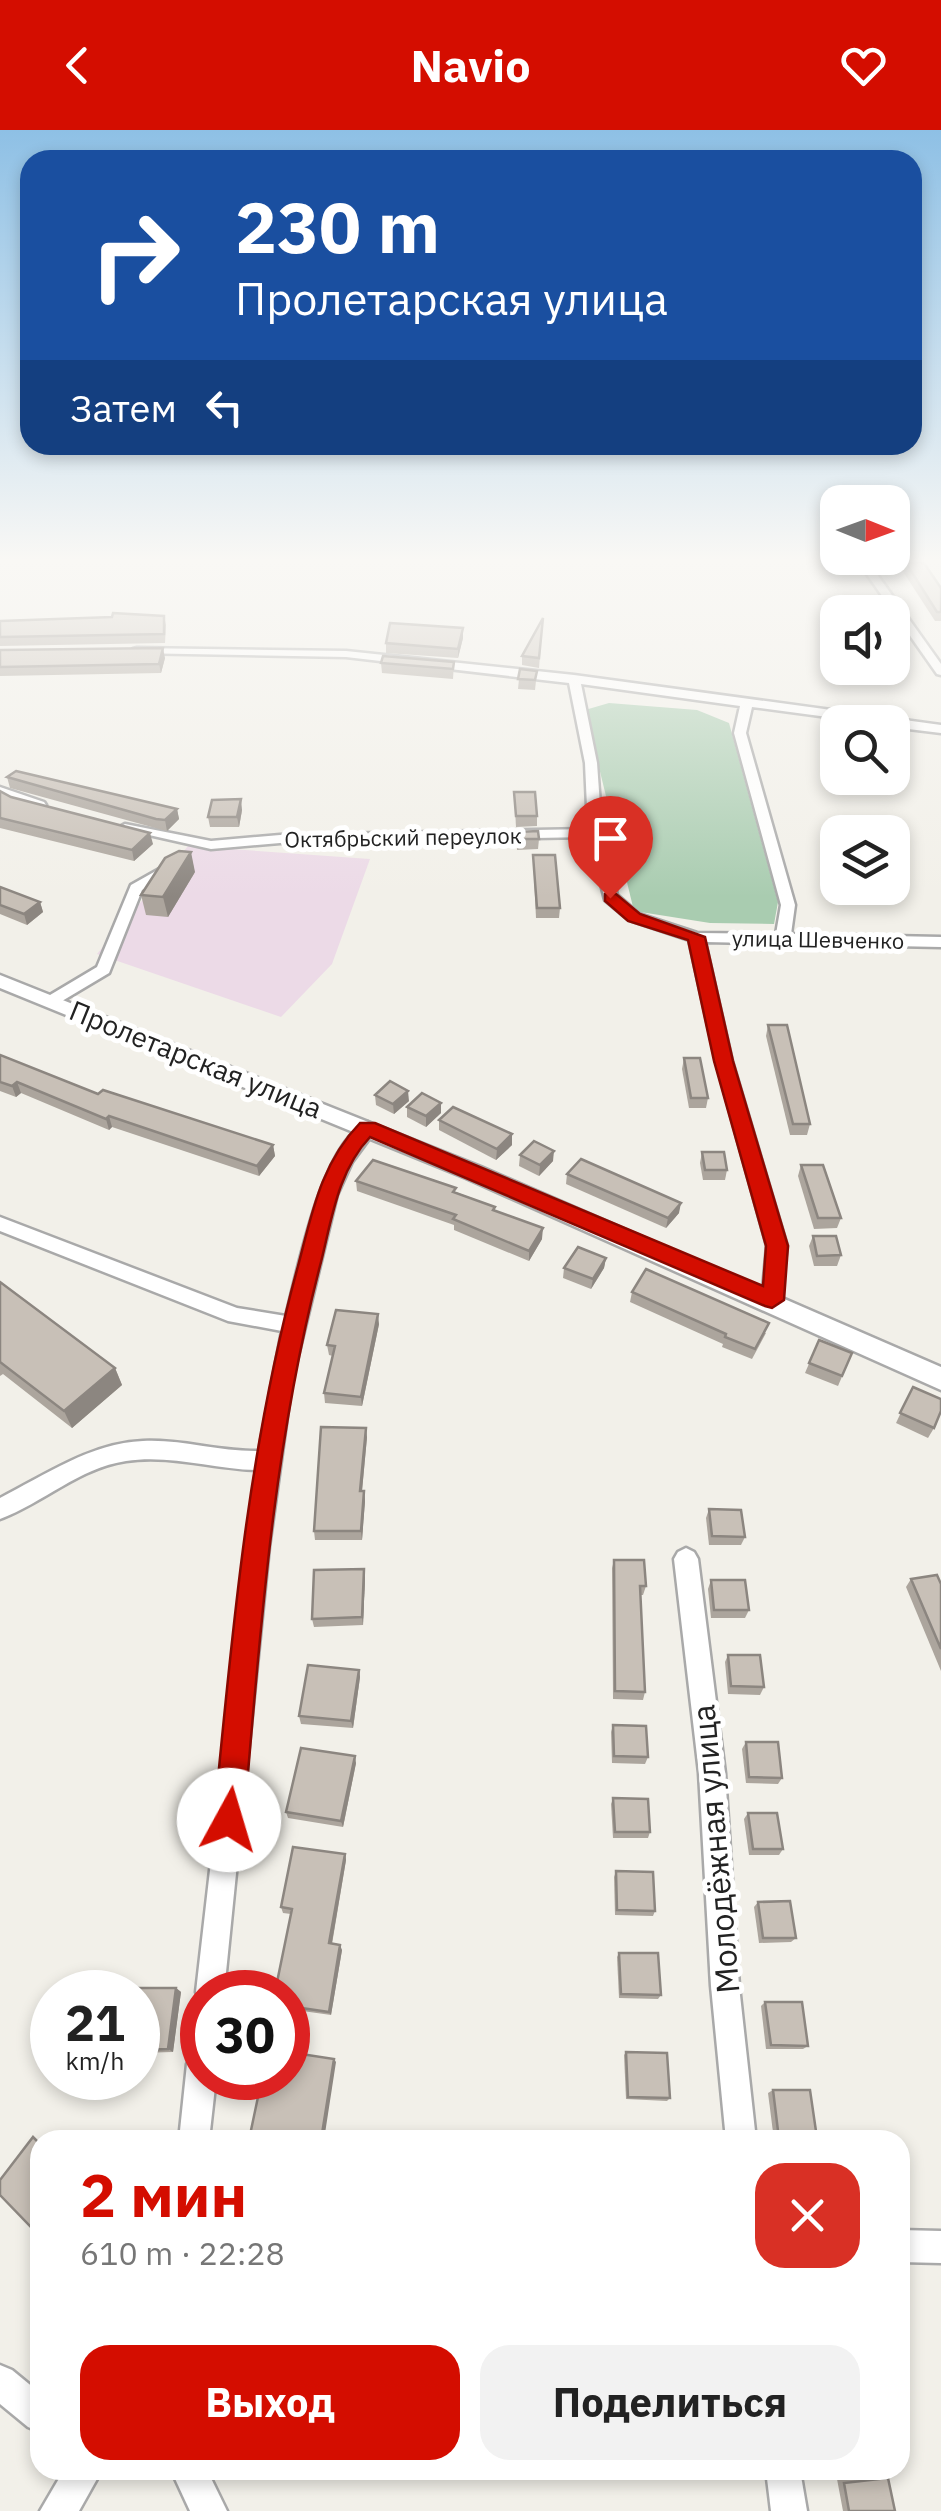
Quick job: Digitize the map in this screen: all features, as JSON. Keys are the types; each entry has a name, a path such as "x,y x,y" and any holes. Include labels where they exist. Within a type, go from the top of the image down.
{"street":[{"path":"537,674 820,713"},
{"name":"улица Шевченко","path":"574,678 591,764 596,833 610,898 634,918 696,937 941,942"},
{"path":"747,703 740,733 788,905 784,938"},
{"path":"910,725 941,728"},
{"path":"0,791 51,809"},
{"name":"Октябрьский переулок","path":"102,822 211,845 294,838 596,833"},
{"name":"Октябрьский переулок","path":"51,1001 104,970 136,888 211,845"},
{"name":"улица Шевченко","path":"696,937 724,1061 777,1246 772,1300"},
{"name":"Пролетарская улица","path":"0,981 368,1128 772,1300 941,1378"},
{"path":"212,1970 252,1563 268,1460 293,1325 333,1176 348,1148 368,1128"},
{"path":"0,1224 235,1316 293,1325"},
{"path":"0,1509 110,1454 143,1450 238,1462 268,1460"},
{"name":"Молодёжная улица","path":"686,1559 712,1773 740,2130"},
{"path":"195,2130 198,2100"},
{"path":"910,2246 941,2247"},
{"path":"0,2382 30,2407"},
{"path":"58,2511 78,2480"},
{"path":"193,2480 209,2511"},
{"path":"784,2480 788,2511"}],"shaded area":[{"path":"188,846 370,859 332,964 281,1017 97,954"}],"green space":[{"path":"609,703 697,710 729,723 778,902 774,924 710,923 634,911 585,710"}],"building":[{"path":"519,674 536,674 535,680 518,679"},
{"path":"16,771 177,809 165,820 156,819 7,777"},
{"path":"0,791 150,833 132,850 0,818"},
{"path":"514,792 535,792 537,816 516,816"},
{"path":"241,799 237,817 208,817 212,800"},
{"path":"538,831 539,839 517,839 517,832"},
{"path":"179,851 191,852 163,897 141,895 165,858"},
{"path":"533,855 555,855 560,908 537,908"},
{"path":"0,887 40,902 24,914 0,905"},
{"path":"768,1025 787,1025 810,1124 793,1124"},
{"path":"0,1055 98,1094 103,1090 273,1145 257,1166 109,1116 106,1119 17,1082 12,1086 0,1082"},
{"path":"684,1058 700,1058 708,1098 691,1098"},
{"path":"390,1081 408,1091 393,1104 375,1095"},
{"path":"422,1093 441,1103 426,1116 407,1107"},
{"path":"453,1107 512,1134 497,1149 439,1120"},
{"path":"534,1141 554,1151 540,1165 520,1155"},
{"path":"702,1152 724,1152 727,1170 705,1170"},
{"path":"581,1159 681,1203 668,1218 567,1174"},
{"path":"373,1160 456,1188 453,1192 543,1228 529,1251 453,1219 456,1215 356,1181"},
{"path":"801,1165 823,1165 841,1218 818,1218"},
{"path":"813,1236 836,1236 841,1255 817,1256"},
{"path":"578,1247 606,1258 593,1279 564,1268"},
{"path":"646,1269 769,1323 755,1349 632,1292"},
{"path":"0,1282 115,1368 64,1411 0,1362"},
{"path":"336,1310 378,1314 361,1397 324,1393 335,1346 327,1345"},
{"path":"819,1340 852,1353 842,1376 809,1363"},
{"path":"913,1387 941,1399 934,1428 900,1413"},
{"path":"321,1427 366,1428 361,1531 314,1531"},
{"path":"709,1509 741,1510 745,1537 712,1536"},
{"path":"614,1560 644,1560 646,1586 640,1586 645,1692 615,1691"},
{"path":"364,1569 362,1617 312,1619 314,1570"},
{"path":"937,1575 941,1584 941,1649 911,1579"},
{"path":"711,1580 745,1580 749,1610 714,1610"},
{"path":"728,1655 760,1655 764,1687 731,1686"},
{"path":"308,1665 359,1670 351,1721 299,1716"},
{"path":"613,1725 646,1726 648,1757 614,1756"},
{"path":"746,1742 778,1742 782,1778 749,1777"},
{"path":"301,1748 355,1756 341,1821 286,1812"},
{"path":"613,1798 648,1799 650,1832 615,1832"},
{"path":"748,1813 777,1813 783,1849 753,1849"},
{"path":"293,1847 345,1854 329,1943 340,1945 329,2012 310,2009 310,1970 280,1970 292,1909 281,1907"},
{"path":"616,1871 653,1872 655,1911 617,1910"},
{"path":"790,1901 796,1938 763,1938 758,1902"},
{"path":"619,1953 658,1953 661,1995 621,1994"},
{"path":"160,1988 176,1988 168,2049 160,2049"},
{"path":"765,2002 802,2002 808,2046 771,2045"},
{"path":"626,2052 667,2053 670,2098 628,2097"},
{"path":"310,2055 334,2059 323,2130 251,2130 257,2100 310,2100"},
{"path":"773,2090 810,2090 816,2130 778,2130"},
{"path":"30,2141 30,2226 0,2195 0,2180"},
{"path":"888,2480 895,2511 849,2511 844,2483"}],"route":[{"path":"229,1820 252,1563 293,1325 333,1176 348,1148 368,1128 772,1300 777,1246 724,1061 696,937 634,918 610,898"}]}
